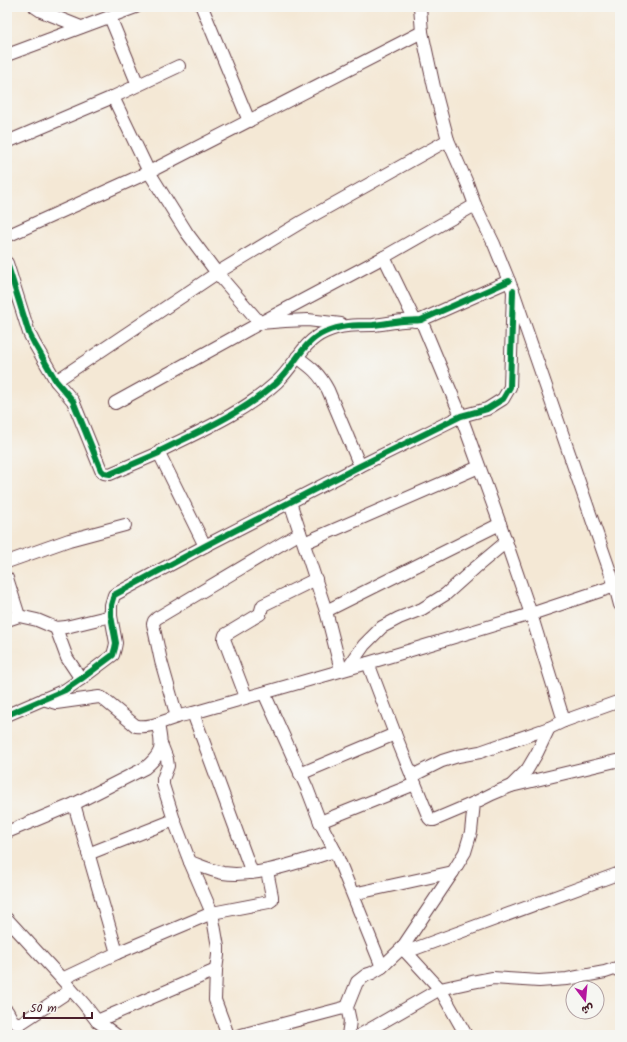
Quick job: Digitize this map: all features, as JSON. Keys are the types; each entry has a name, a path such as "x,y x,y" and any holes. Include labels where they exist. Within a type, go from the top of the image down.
{"street":[{"path":"35,7 41,11 81,27"},
{"path":"7,55 136,7"},
{"path":"202,7 248,121"},
{"path":"420,7 422,32 434,87 448,140 511,286 615,586 620,605"},
{"path":"110,16 138,85"},
{"path":"7,236 149,172 422,32"},
{"path":"7,142 113,97 179,66"},
{"path":"113,97 149,172 187,233 217,273 260,323"},
{"path":"56,381 217,273 303,220 448,140"},
{"path":"115,403 384,257 475,205"},
{"path":"384,257 418,321 461,416 531,614 564,721"},
{"path":"7,263 11,293 29,333 56,381 73,401 101,470 104,473 110,474 159,453 249,404 278,381 305,346 318,335 336,328 354,325 418,321 511,286"},
{"path":"7,714 65,690 113,655 116,643 111,616 111,605 114,595 204,546 360,466 461,416 487,409 503,399 510,387 511,286"},
{"path":"260,323 308,320 354,325"},
{"path":"297,357 316,372 323,380 360,466"},
{"path":"159,453 204,546"},
{"path":"177,717 161,661 153,624 157,618 302,538 479,467"},
{"path":"290,502 344,669"},
{"path":"326,611 500,524"},
{"path":"7,562 69,540 125,525"},
{"path":"344,669 364,645 382,627 399,618 422,610 446,594 506,542"},
{"path":"7,578 19,616"},
{"path":"246,698 224,639 225,635 260,614 263,605 316,580"},
{"path":"44,699 56,703 99,697 136,726 143,727 158,724 177,717 368,663 531,614 615,586"},
{"path":"7,620 19,616 37,620 56,628 111,616"},
{"path":"56,628 67,658 81,679"},
{"path":"368,663 413,780 431,820 511,786 620,760"},
{"path":"264,692 320,822 335,851 382,967"},
{"path":"320,822 413,780 442,761 480,752 620,701"},
{"path":"193,713 252,873"},
{"path":"158,724 162,746 168,766 163,779 163,786 190,862 212,913 218,947 215,1000 228,1035"},
{"path":"511,786 527,770 549,728"},
{"path":"300,774 395,734"},
{"path":"7,832 74,804 146,768 155,760 162,746"},
{"path":"404,950 465,852 472,832 474,803"},
{"path":"74,804 117,953"},
{"path":"88,854 174,820"},
{"path":"190,862 222,873 252,873 267,871 335,851"},
{"path":"62,978 212,913 269,902 272,900 272,896 267,871"},
{"path":"353,894 453,872"},
{"path":"348,1035 350,1021 347,1007 357,982 366,974 382,967 404,950 620,873"},
{"path":"7,919 62,978 97,1021 116,1035"},
{"path":"404,950 440,989 466,1035"},
{"path":"360,1035 440,989 493,978 539,981 567,979 605,972 620,967"},
{"path":"97,1021 216,970"},
{"path":"7,1011 12,1020 16,1023 21,1022 71,990"},
{"path":"241,1035 347,1007"}],"cycle path":[{"path":"7,263 29,333 56,381 73,401 101,470 104,473 110,474 159,453 160,451 221,421 250,403 277,382 304,348 317,336 325,332 349,326 421,320 509,281"},
{"path":"7,715 65,690 113,655 116,643 111,616 111,605 114,595 360,466 461,416 487,409 503,399 510,387 513,291"}]}
